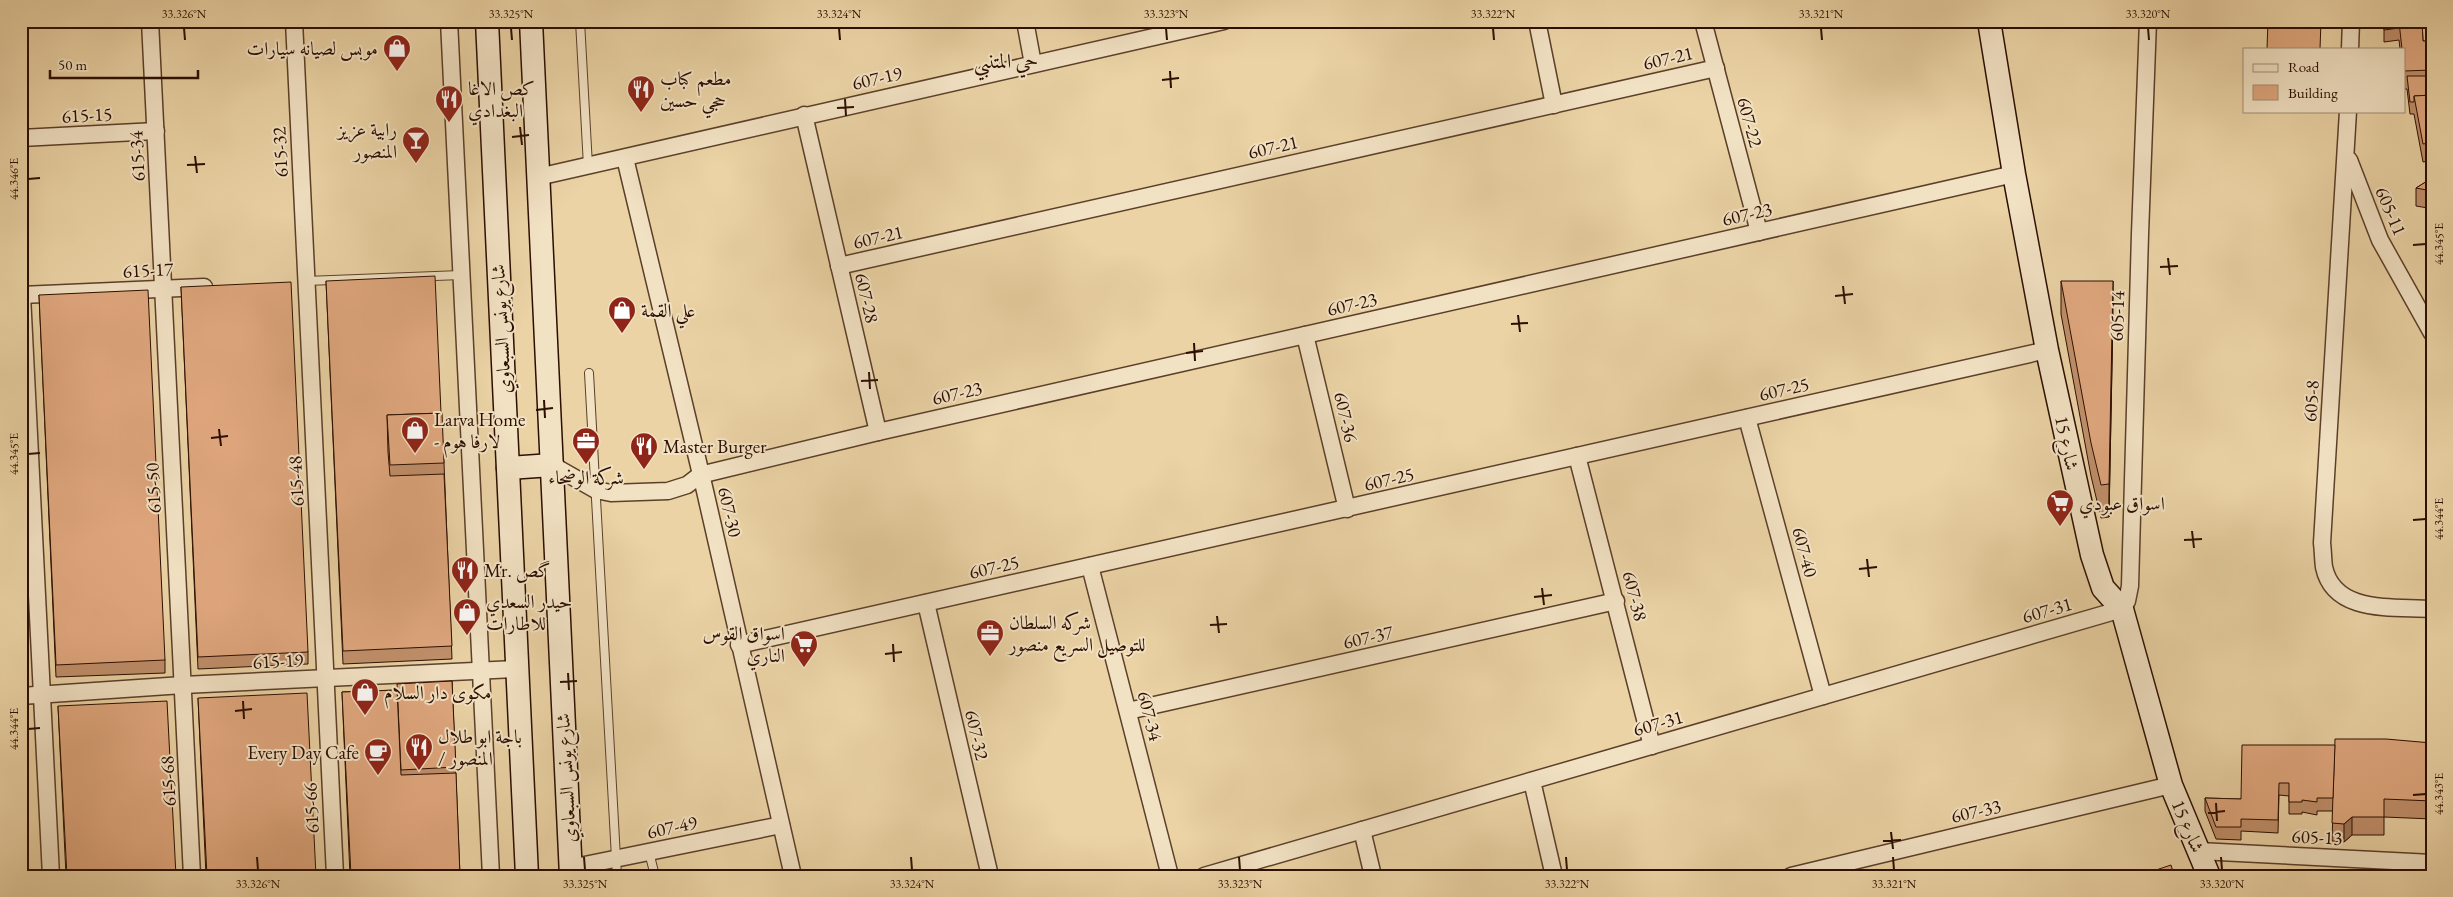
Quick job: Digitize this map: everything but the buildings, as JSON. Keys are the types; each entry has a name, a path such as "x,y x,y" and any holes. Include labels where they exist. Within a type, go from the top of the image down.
{"main road":[{"name":"شارع يونس السبعاوي","path":"487,21 527,876"},
{"name":"شارع يونس السبعاوي","path":"531,21 571,872"},
{"name":"شارع 15","path":"1989,21 2014,174 2047,350 2092,555 2103,588 2122,609 2171,785 2209,876"},
{"path":"508,468 552,464"}],"street":[{"name":"615-34","path":"150,21 163,289"},
{"name":"615-32","path":"294,21 306,281"},
{"path":"449,21 491,876"},
{"path":"1025,21 1033,64"},
{"name":"607-19","path":"538,177 1224,21"},
{"path":"1537,21 1554,104"},
{"name":"607-22","path":"1703,21 1759,232"},
{"name":"605-14","path":"2122,609 2127,601 2130,586 2148,21"},
{"path":"2350,48 2351,21"},
{"name":"607-21","path":"839,266 1716,68"},
{"name":"605-8","path":"2348,112 2347,155 2322,544 2324,568 2332,585 2340,595 2351,601 2363,604 2432,608"},
{"name":"607-28","path":"804,115 878,432"},
{"name":"615-15","path":"21,138 156,131"},
{"name":"605-11","path":"2347,155 2380,240 2432,333"},
{"name":"607-30","path":"625,158 793,876"},
{"name":"607-23","path":"596,490 621,494 668,491 688,485 700,475 878,432 2014,174"},
{"path":"287,282 306,281"},
{"name":"615-48","path":"306,281 325,678"},
{"name":"615-17","path":"22,295 220,286"},
{"name":"615-50","path":"163,289 183,685"},
{"path":"22,295 51,876"},
{"name":"607-36","path":"1306,335 1347,509"},
{"name":"607-25","path":"740,645 2047,350"},
{"name":"607-40","path":"1748,418 1823,696"},
{"name":"607-38","path":"1577,456 1652,746"},
{"path":"552,464 596,490"},
{"name":"607-34","path":"1090,566 1170,876"},
{"name":"607-37","path":"1128,711 1616,602"},
{"name":"607-32","path":"926,603 990,876"},
{"name":"607-31","path":"1204,876 2122,609"},
{"name":"615-19","path":"21,696 183,685 517,669"},
{"name":"615-66","path":"325,678 335,876"},
{"name":"615-68","path":"183,685 192,876"},
{"name":"615-19","path":"21,704 42,694"},
{"path":"1532,781 1554,876"},
{"name":"607-33","path":"1791,876 2171,785"},
{"name":"607-49","path":"571,872 616,859 781,825"},
{"path":"1362,830 1372,876"},
{"name":"605-13","path":"2200,851 2432,863"}],"lane":[{"path":"580,21 588,166"},
{"path":"306,281 462,275"},
{"path":"589,373 617,876"},
{"path":"649,852 655,876"}],"place":[{"name":"موبس لصيانه سيارات","path":"397,72"},
{"name":"مطعم كباب حجي حسين","path":"641,113"},
{"name":"كص الاغا البغدادي","path":"449,123"},
{"name":"رابية عزيز المنصور","path":"416,164"},
{"name":"علي القمة","path":"622,334"},
{"name":"Larva Home - لارفا هوم","path":"415,454"},
{"name":"شركة الوضحاء","path":"586,465"},
{"name":"Master Burger","path":"644,470"},
{"name":"اسواق عبودي","path":"2060,527"},
{"name":"Mr. گص","path":"465,594"},
{"name":"حيدر السعدي للاطارات","path":"467,636"},
{"name":"شركه السلطان للتوصيل السريع منصور","path":"990,657"},
{"name":"اسواق القوس الناري","path":"804,668"},
{"name":"مكوى دار السلام","path":"365,716"},
{"name":"باجة ابو طلال / المنصور","path":"419,771"},
{"name":"Every Day Cafe","path":"378,776"}],"district":[{"name":"حي المتنبي","path":"1006,60"}]}
